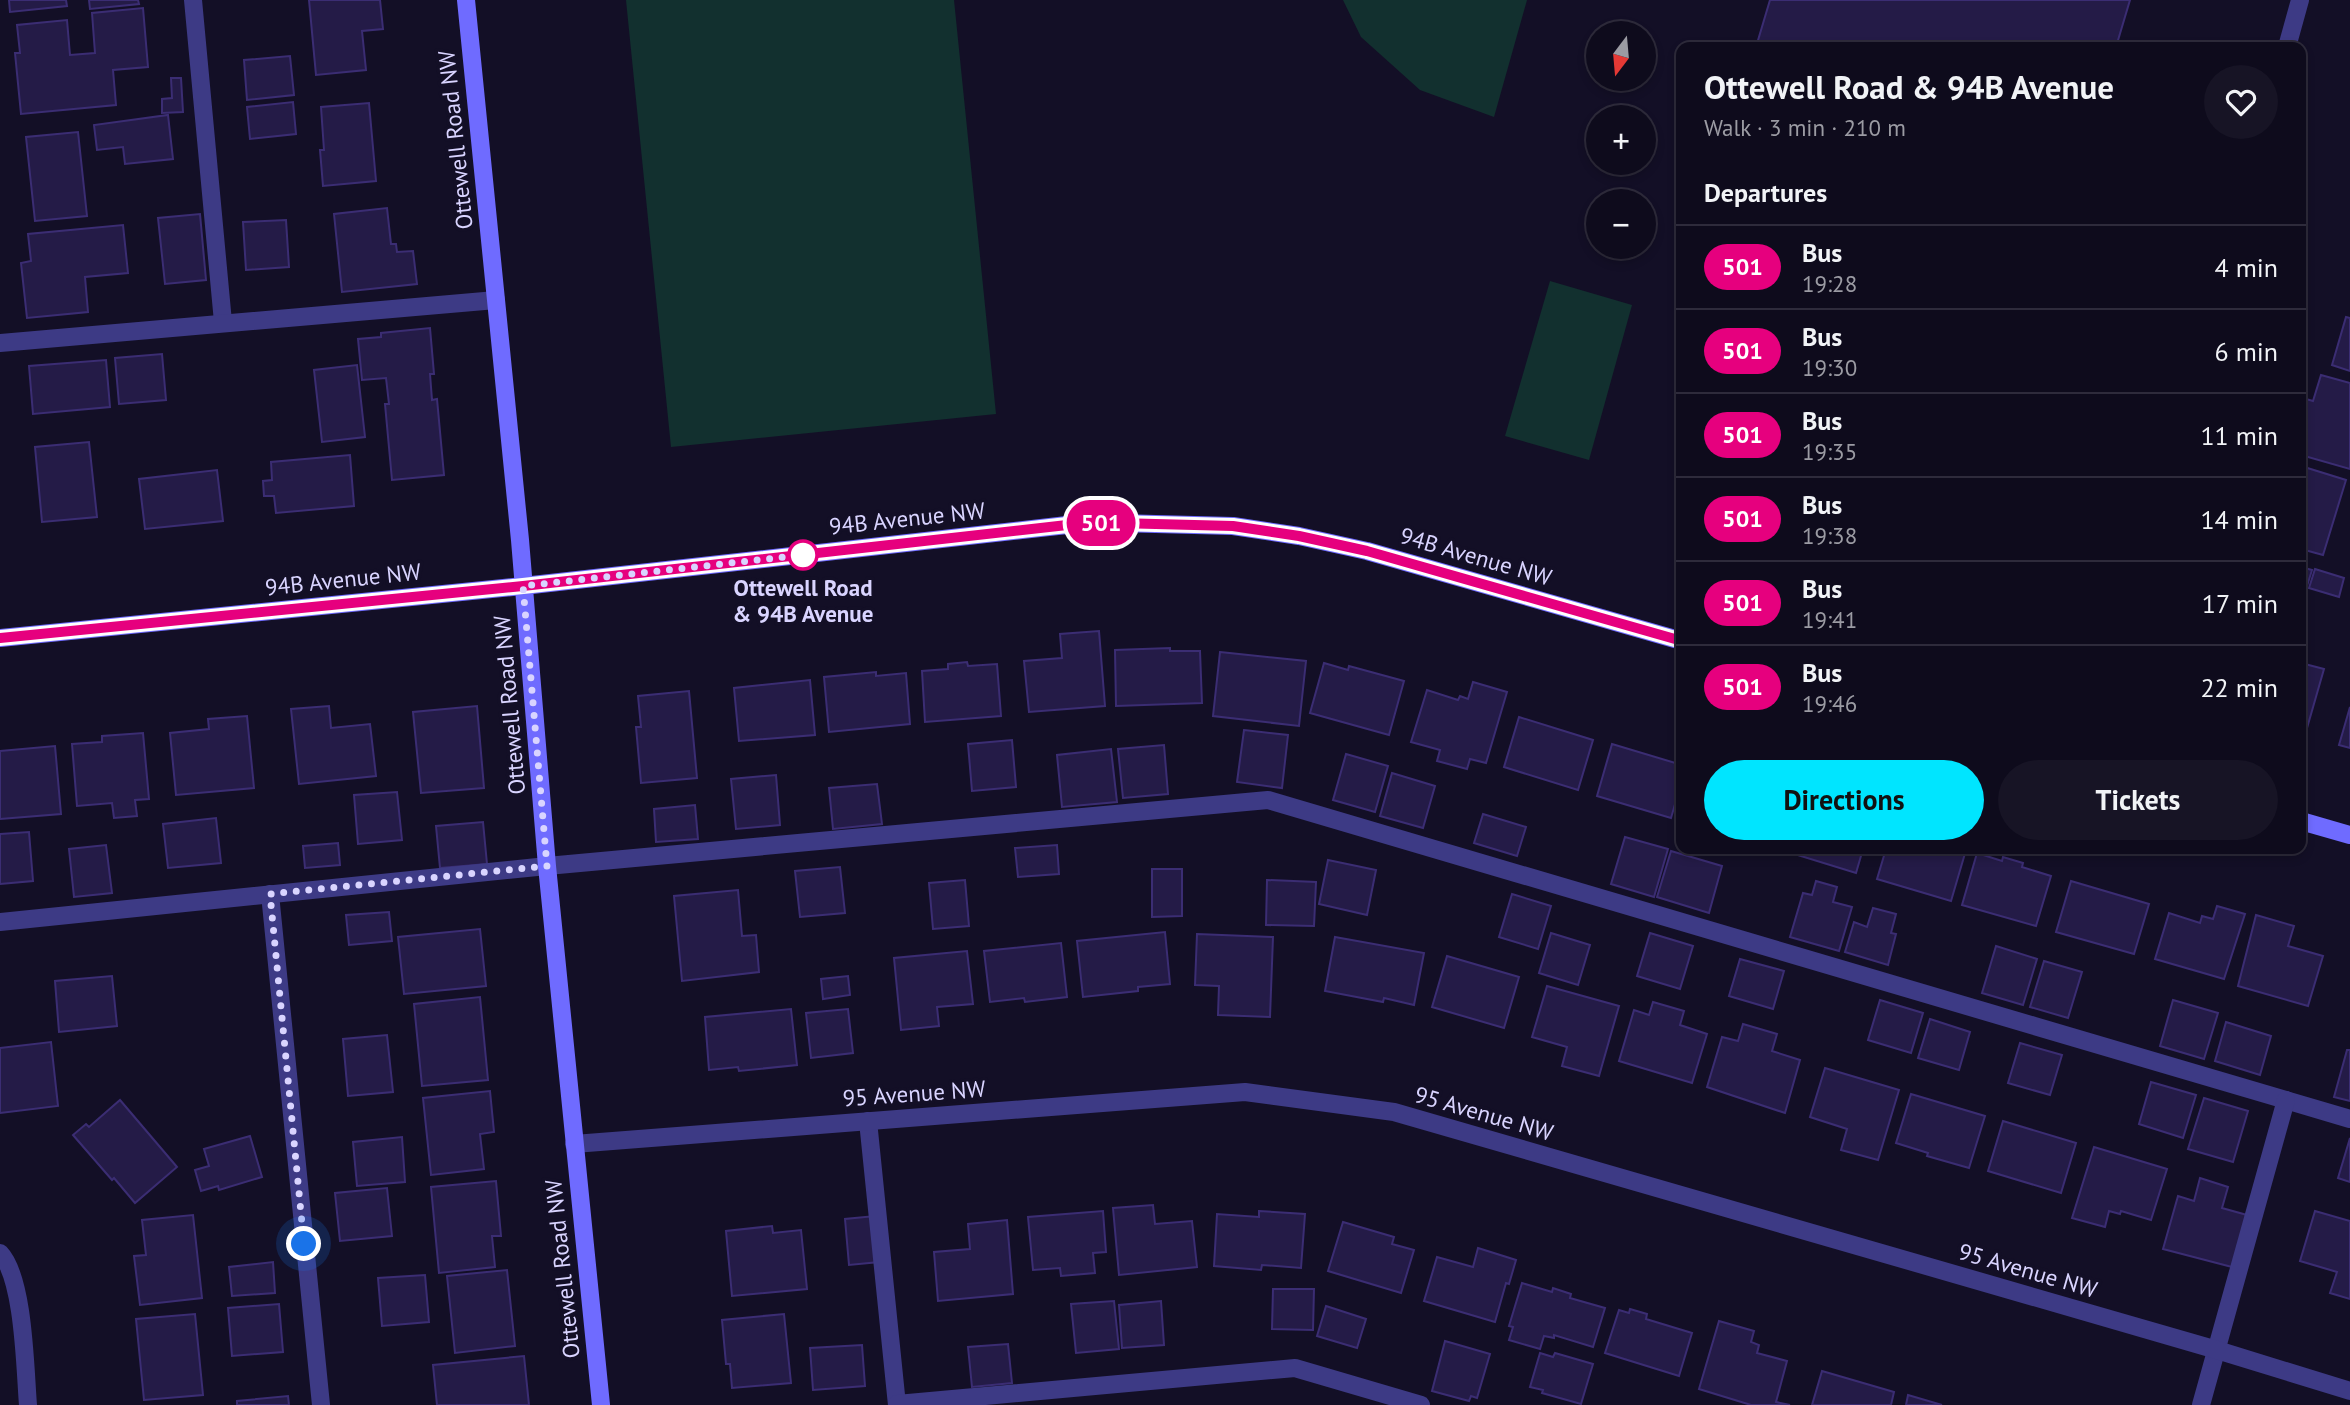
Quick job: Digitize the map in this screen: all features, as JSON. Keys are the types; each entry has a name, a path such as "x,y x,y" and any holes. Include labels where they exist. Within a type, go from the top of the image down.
{"street":[{"path":"192,0 223,322"},
{"name":"Ottewell Road NW","path":"466,0 523,586 547,866 601,1405"},
{"path":"2288,42 2300,0"},
{"path":"0,343 496,300"},
{"name":"94B Avenue NW","path":"0,638 523,586 1067,525 1117,523 1233,526 1299,536 1367,551 1676,639"},
{"path":"0,922 547,866 1268,800 2350,1119"},
{"path":"2306,822 2350,835"},
{"path":"270,894 321,1405"},
{"name":"95 Avenue NW","path":"574,1144 1245,1092 1394,1112 2350,1391"},
{"path":"2201,1405 2286,1100"},
{"path":"868,1121 897,1405 1295,1368 1421,1405"},
{"path":"0,1253 10,1270 18,1294 29,1405"}],"green space":[{"path":"626,0 954,0 996,414 671,447"},
{"path":"1343,0 1527,0 1494,117 1420,90 1361,37"},
{"path":"1550,281 1632,305 1589,460 1505,436"}],"building":[{"path":"9,0 66,0 67,6 10,12"},
{"path":"89,0 138,0 139,4 90,9"},
{"path":"309,0 380,0 383,29 362,31 366,70 316,75"},
{"path":"1770,0 2130,0 2117,42 1757,42"},
{"path":"143,8 148,67 113,70 116,105 21,114 15,53 20,53 17,25 67,20 70,55 95,53 92,13"},
{"path":"290,56 294,95 247,100 244,60"},
{"path":"171,78 181,78 183,112 162,113 162,99 172,98"},
{"path":"293,102 296,134 250,139 247,107"},
{"path":"369,103 376,181 323,186 321,107"},
{"path":"168,115 173,159 125,164 123,147 97,150 94,125"},
{"path":"78,132 87,216 35,221 26,137"},
{"path":"387,208 391,244 396,244 397,252 413,251 417,284 342,292 334,214"},
{"path":"200,214 206,280 165,284 158,218"},
{"path":"286,220 289,267 246,270 243,222"},
{"path":"123,225 128,273 85,277 88,312 27,318 21,263 31,261 28,234"},
{"path":"2346,317 2350,318 2350,371 2332,365"},
{"path":"430,328 434,374 430,374 432,400 437,399 444,475 392,480 385,404 389,404 386,378 362,380 358,339 381,337 381,333"},
{"path":"162,354 166,400 119,404 115,358"},
{"path":"106,360 110,407 33,414 29,366"},
{"path":"357,365 365,437 322,442 314,370"},
{"path":"2321,375 2350,383 2350,469 2306,456 2306,399 2313,401"},
{"path":"89,442 97,517 42,522 35,447"},
{"path":"350,455 354,506 276,513 274,496 264,496 263,481 272,480 271,462"},
{"path":"2306,468 2346,480 2323,555 2306,550"},
{"path":"217,470 223,521 145,529 139,479"},
{"path":"2306,568 2312,570 2306,589"},
{"path":"2315,569 2344,578 2339,597 2309,588"},
{"path":"1099,631 1105,706 1029,712 1024,661 1062,658 1060,634"},
{"path":"1170,648 1170,651 1200,651 1202,703 1116,706 1115,650"},
{"path":"1220,652 1306,661 1299,726 1213,716"},
{"path":"967,662 968,666 997,664 1001,716 925,722 922,671 948,669 948,664"},
{"path":"1324,663 1348,670 1349,666 1404,681 1389,735 1310,713"},
{"path":"2306,664 2324,669 2306,732"},
{"path":"876,672 876,676 906,673 910,724 829,732 824,677"},
{"path":"810,680 815,735 739,741 734,688"},
{"path":"1473,682 1507,692 1486,763 1470,759 1467,769 1437,761 1440,750 1411,742 1427,690 1458,700 1460,696 1468,699"},
{"path":"689,691 697,778 641,783 636,727 641,727 638,696"},
{"path":"329,706 331,728 370,724 376,776 299,784 291,709"},
{"path":"477,706 484,788 421,793 413,712"},
{"path":"2350,707 2350,748 2339,745"},
{"path":"247,716 254,788 176,795 170,733 209,729 208,719"},
{"path":"1519,717 1593,740 1578,790 1504,767"},
{"path":"1244,730 1288,735 1282,788 1237,782"},
{"path":"143,733 149,799 135,800 137,816 114,818 112,803 77,806 72,744 102,742 102,736"},
{"path":"1012,740 1016,787 972,791 968,744"},
{"path":"1612,744 1676,763 1676,801 1671,818 1597,796"},
{"path":"1164,745 1168,794 1123,798 1118,749"},
{"path":"55,746 61,814 0,819 0,751"},
{"path":"1111,749 1117,802 1062,807 1057,755"},
{"path":"1346,754 1388,766 1375,812 1333,800"},
{"path":"1392,773 1435,786 1423,828 1380,816"},
{"path":"776,775 780,825 736,829 731,779"},
{"path":"877,784 882,824 833,829 829,788"},
{"path":"397,792 402,840 358,844 354,795"},
{"path":"695,805 698,839 656,842 654,809"},
{"path":"1483,814 1526,827 1517,856 1474,843"},
{"path":"216,818 221,863 168,868 163,824"},
{"path":"483,822 487,864 440,868 436,826"},
{"path":"29,832 33,881 0,884 0,834"},
{"path":"1625,837 1668,849 1654,897 1611,884"},
{"path":"338,843 340,865 305,868 303,846"},
{"path":"106,845 112,893 74,897 69,849"},
{"path":"1057,845 1059,874 1018,877 1015,848"},
{"path":"1671,851 1722,866 1709,913 1657,897"},
{"path":"1794,854 1862,854 1856,873"},
{"path":"1884,854 1965,854 1951,901 1877,879"},
{"path":"1977,854 2002,861 2003,857 2023,863 2022,867 2051,876 2036,926 1962,905"},
{"path":"1328,860 1376,870 1367,915 1319,904"},
{"path":"840,867 845,913 800,917 795,871"},
{"path":"1152,869 1182,869 1182,916 1152,917"},
{"path":"965,880 969,926 933,929 929,883"},
{"path":"1267,880 1316,882 1314,926 1266,925"},
{"path":"1816,881 1837,887 1833,902 1852,907 1839,951 1790,937 1803,893 1812,895"},
{"path":"2071,881 2149,904 2134,954 2056,932"},
{"path":"738,890 742,936 756,935 759,972 682,981 674,896"},
{"path":"1512,894 1551,906 1538,949 1499,937"},
{"path":"2217,906 2245,914 2224,979 2155,959 2169,913 2200,923 2202,916 2213,919"},
{"path":"1873,908 1896,914 1891,933 1896,934 1888,965 1845,952 1854,922 1867,927"},
{"path":"389,912 392,941 349,945 346,915"},
{"path":"2256,915 2294,926 2288,946 2323,956 2308,1006 2238,986"},
{"path":"480,929 486,986 404,994 398,937"},
{"path":"1165,932 1170,984 1138,987 1138,991 1083,997 1077,941"},
{"path":"1551,933 1590,945 1578,985 1539,973"},
{"path":"1650,933 1693,946 1680,989 1637,976"},
{"path":"1197,934 1273,937 1270,1017 1218,1015 1219,986 1195,985"},
{"path":"1335,937 1424,953 1414,1005 1384,998 1383,1002 1325,991"},
{"path":"1061,943 1067,997 1025,1002 1024,998 990,1002 984,951"},
{"path":"1996,946 2037,959 2023,1005 1982,993"},
{"path":"967,951 973,1004 937,1007 939,1026 901,1030 894,958"},
{"path":"1447,956 1519,977 1504,1028 1432,1007"},
{"path":"1740,959 1784,971 1773,1009 1729,996"},
{"path":"2044,961 2082,972 2068,1018 2030,1007"},
{"path":"112,976 117,1026 59,1032 55,981"},
{"path":"848,976 850,995 823,999 821,979"},
{"path":"1547,986 1619,1006 1599,1076 1562,1066 1567,1047 1532,1037"},
{"path":"480,997 488,1080 422,1086 414,1004"},
{"path":"1880,1000 1923,1013 1911,1053 1868,1040"},
{"path":"2173,1000 2218,1013 2204,1059 2160,1046"},
{"path":"1653,1002 1684,1011 1680,1025 1707,1034 1692,1083 1619,1061 1634,1010 1649,1015"},
{"path":"791,1009 797,1065 739,1071 738,1067 709,1070 705,1017"},
{"path":"848,1009 853,1053 811,1058 806,1013"},
{"path":"1930,1019 1970,1032 1959,1070 1918,1058"},
{"path":"2226,1022 2271,1036 2260,1075 2215,1061"},
{"path":"1743,1024 1777,1034 1772,1051 1800,1060 1785,1113 1707,1087 1722,1037 1738,1041"},
{"path":"387,1035 393,1092 348,1096 343,1039"},
{"path":"51,1042 58,1106 0,1113 0,1048"},
{"path":"2020,1043 2062,1055 2050,1095 2008,1083"},
{"path":"2347,1050 2350,1050 2350,1101 2334,1097"},
{"path":"1825,1068 1899,1090 1878,1160 1841,1150 1847,1129 1810,1117"},
{"path":"2151,1082 2196,1095 2183,1138 2139,1124"},
{"path":"490,1091 494,1132 480,1134 484,1169 431,1175 423,1098"},
{"path":"1911,1094 1985,1116 1969,1168 1927,1156 1928,1153 1896,1143"},
{"path":"2204,1098 2248,1111 2233,1162 2188,1149"},
{"path":"120,1100 177,1167 135,1203 73,1135 86,1124 89,1127"},
{"path":"2003,1121 2076,1143 2061,1193 1988,1171"},
{"path":"250,1136 262,1177 219,1190 218,1186 201,1191 195,1170 209,1166 204,1149"},
{"path":"402,1137 405,1182 357,1186 353,1142"},
{"path":"2350,1138 2350,1182 2338,1178"},
{"path":"2094,1147 2167,1169 2151,1220 2121,1211 2120,1214 2109,1211 2105,1227 2072,1218"},
{"path":"2200,1178 2228,1187 2222,1208 2247,1215 2232,1267 2163,1249 2178,1196 2194,1201"},
{"path":"496,1181 501,1236 492,1236 495,1267 439,1273 431,1187"},
{"path":"387,1188 392,1236 340,1241 335,1193"},
{"path":"1153,1205 1155,1224 1192,1221 1197,1267 1119,1275 1113,1208"},
{"path":"1103,1211 1106,1252 1093,1253 1095,1273 1061,1276 1060,1268 1033,1270 1028,1217"},
{"path":"1259,1211 1305,1214 1301,1268 1262,1265 1261,1270 1214,1266 1217,1214 1259,1217"},
{"path":"2315,1211 2350,1221 2350,1299 2330,1293 2337,1272 2300,1261"},
{"path":"193,1215 202,1298 140,1305 134,1256 146,1255 142,1220"},
{"path":"875,1216 879,1262 849,1265 845,1219"},
{"path":"1007,1220 1013,1294 938,1301 934,1252 970,1249 968,1224"},
{"path":"1343,1222 1394,1237 1392,1244 1414,1250 1401,1293 1328,1271"},
{"path":"772,1226 773,1233 801,1230 807,1289 732,1296 726,1231"},
{"path":"1478,1248 1516,1260 1495,1322 1424,1301 1437,1257 1473,1267"},
{"path":"273,1262 275,1293 232,1296 229,1267"},
{"path":"507,1270 515,1346 455,1353 447,1276"},
{"path":"425,1275 429,1322 382,1326 378,1278"},
{"path":"1522,1283 1552,1292 1553,1288 1571,1294 1570,1298 1605,1308 1593,1347 1554,1335 1554,1338 1544,1336 1540,1349 1509,1340 1513,1327 1509,1326"},
{"path":"1273,1289 1314,1289 1313,1330 1272,1329"},
{"path":"1114,1301 1119,1349 1076,1353 1071,1304"},
{"path":"1161,1301 1164,1345 1122,1348 1119,1305"},
{"path":"279,1304 283,1352 232,1356 228,1308"},
{"path":"1326,1306 1366,1319 1357,1348 1317,1336"},
{"path":"1630,1309 1647,1314 1646,1319 1692,1333 1679,1376 1605,1353 1619,1310 1629,1313"},
{"path":"195,1314 203,1395 144,1400 136,1319"},
{"path":"784,1314 791,1383 732,1388 730,1364 726,1364 722,1320"},
{"path":"1719,1321 1754,1331 1751,1342 1759,1345 1757,1353 1787,1361 1776,1402 1790,1405 1751,1405 1699,1389"},
{"path":"1445,1341 1490,1354 1477,1398 1471,1396 1469,1401 1432,1391"},
{"path":"1008,1344 1012,1383 972,1387 968,1347"},
{"path":"862,1345 865,1386 813,1390 810,1348"},
{"path":"1540,1353 1553,1357 1555,1353 1593,1364 1581,1404 1530,1387"},
{"path":"524,1356 529,1405 437,1405 433,1365"},
{"path":"1822,1371 1894,1392 1891,1405 1812,1405"},
{"path":"1908,1395 1942,1405 1906,1405"},
{"path":"288,1396 289,1405 237,1405 237,1401"}],"bus line":[{"name":"501","path":"0,638 523,586 1067,525 1117,523 1233,526 1299,536 1367,551 1676,639"}],"place":[{"name":"Ottewell Road & 94B Avenue","path":"803,555"}],"route":[{"path":"304,1244 270,894 547,866 523,586 803,555"}]}
